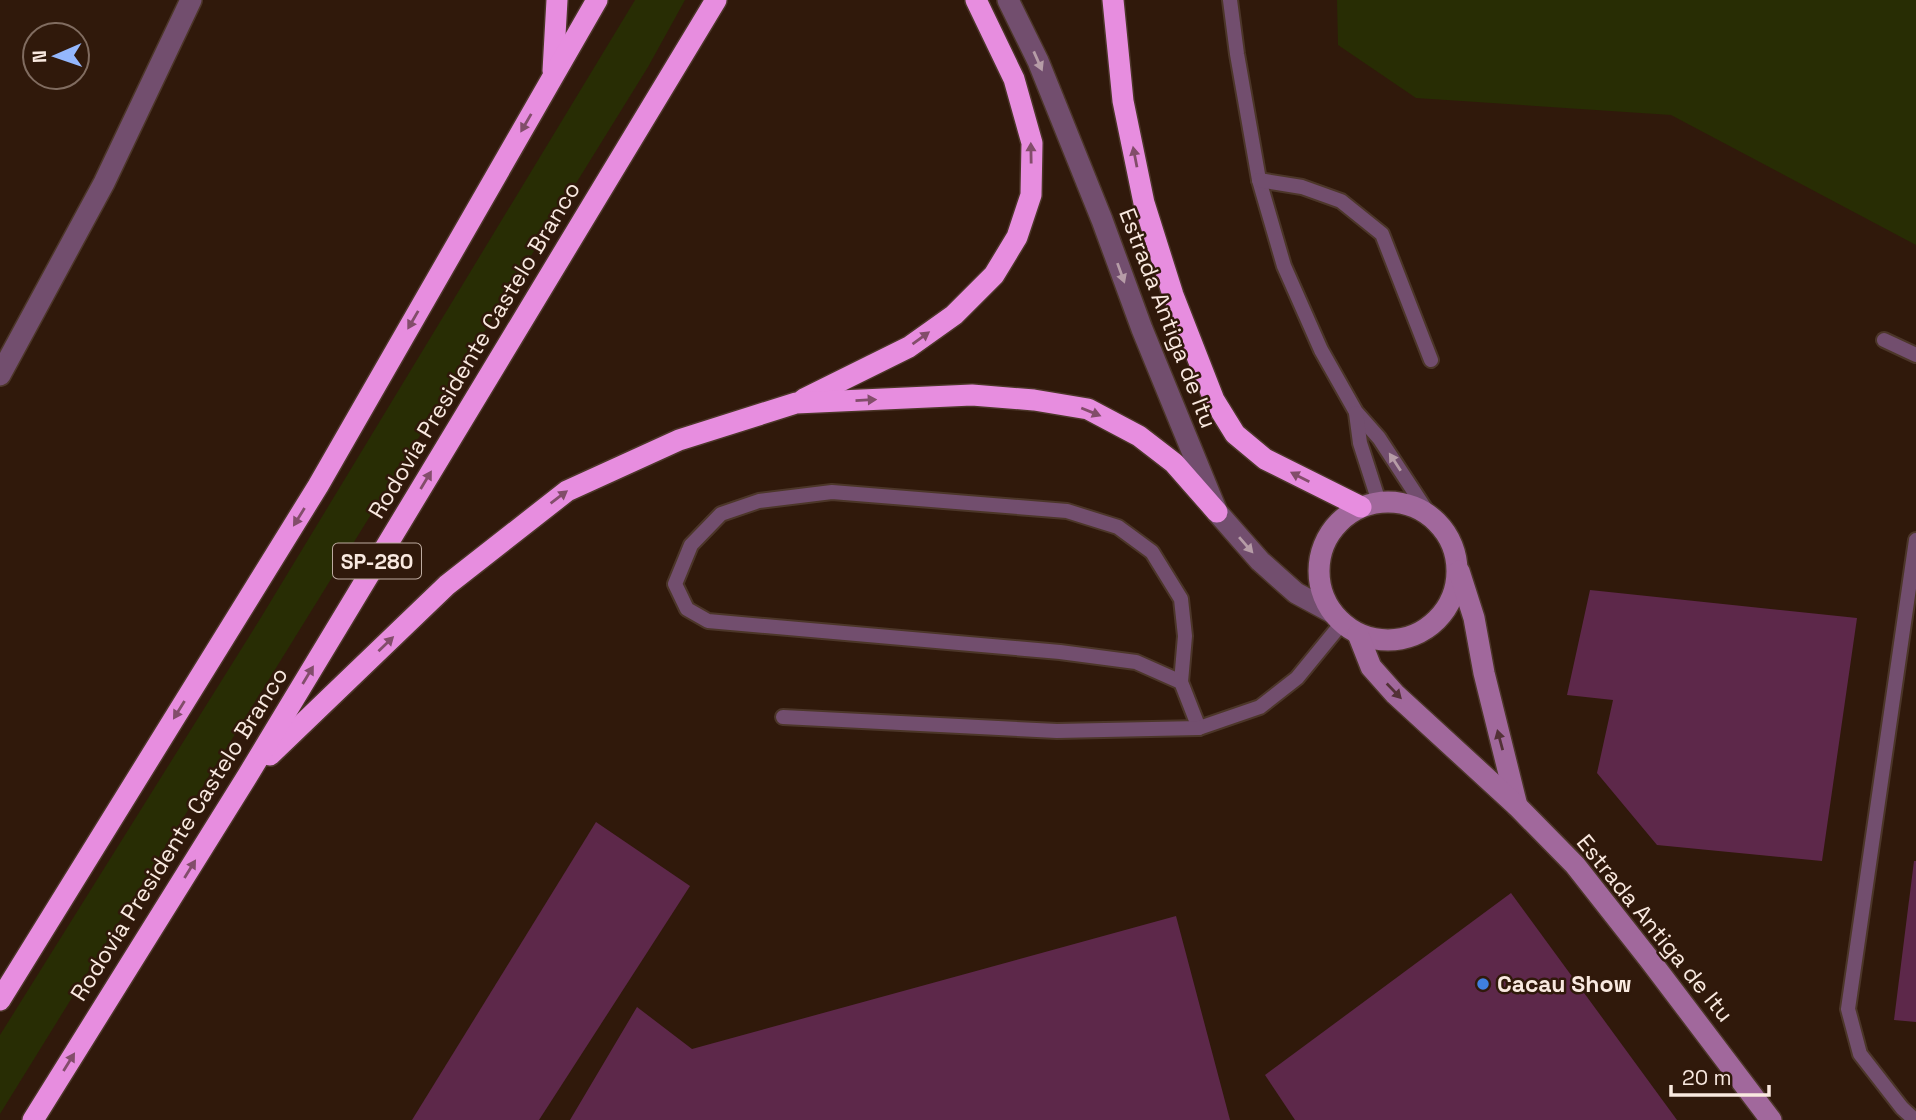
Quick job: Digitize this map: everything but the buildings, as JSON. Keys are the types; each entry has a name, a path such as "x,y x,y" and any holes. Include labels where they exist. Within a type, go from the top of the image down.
{"highway":[{"path":"552,78 557,0"},
{"path":"0,1000 318,486 597,0"},
{"name":"Rodovia Presidente Castelo Branco","path":"33,1120 248,775 716,0"},
{"path":"248,775 447,585 567,491 678,440 796,403 909,347 954,315 994,275 1017,237 1031,195 1032,143 1014,79 976,0"},
{"path":"1113,0 1124,101 1144,202 1173,295 1214,400 1236,434 1265,460 1370,505"},
{"path":"796,403 972,395 1034,400 1088,409 1139,436 1174,463 1217,512"}],"main road":[{"path":"1457,561 1454,594 1447,609 1430,626 1408,638 1392,641 1376,640 1344,623 1324,597 1320,580 1324,545 1333,530 1345,517 1370,505 1405,504 1430,516 1443,528 1452,544 1474,618 1484,673 1517,806"},
{"name":"Estrada Antiga de Itu","path":"1344,623 1371,667 1395,694 1517,806 1575,865 1771,1120"}],"street":[{"path":"0,375 104,183 191,0"},
{"name":"Estrada Antiga de Itu","path":"1008,0 1043,73 1142,329 1217,512 1259,561 1296,593 1344,623"}],"lane":[{"path":"1230,0 1259,180 1284,266 1321,350 1356,412 1379,438 1430,516"},
{"path":"1259,180 1302,187 1341,201 1382,234 1431,360"},
{"path":"1884,340 1916,355"},
{"path":"1356,412 1370,505"},
{"path":"1181,682 1136,662 1060,652 708,621 687,610 675,584 691,545 722,514 759,501 832,492 1067,511 1118,527 1152,552 1181,599 1185,636 1181,682 1199,728"},
{"path":"1915,1120 1902,1108 1860,1054 1848,1009 1916,540"},
{"path":"783,717 1057,731 1199,728 1260,707 1297,678 1344,623"}],"green space":[{"path":"635,0 685,0 648,67 0,1114 0,1035 260,619"},
{"path":"1337,0 1916,0 1916,245 1671,115 1416,98 1338,45"}],"place":[{"name":"Cacau Show","path":"1483,984"}]}
